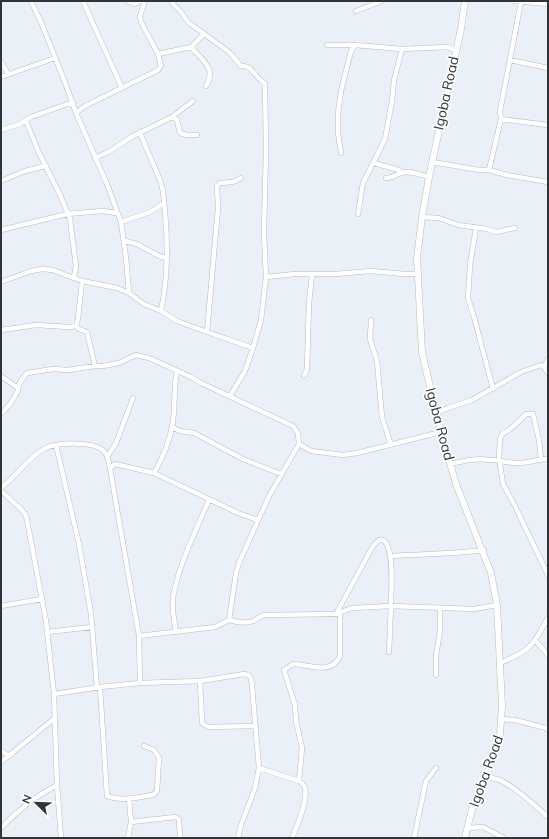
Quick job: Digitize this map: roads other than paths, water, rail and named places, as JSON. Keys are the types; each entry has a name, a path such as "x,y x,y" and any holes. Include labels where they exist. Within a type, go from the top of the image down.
{"street":[{"path":"31,1 76,113 107,184 121,222 125,241 129,293"},
{"path":"83,1 122,88"},
{"path":"128,1 134,4 141,1"},
{"path":"76,113 85,106 158,70 161,66 158,54 140,16 145,1"},
{"path":"172,1 188,22 229,52 241,66 248,66 253,69 255,74 265,84 266,150 264,232 266,277 261,320 254,348 245,371 230,396"},
{"path":"356,11 382,1"},
{"name":"Igoba Road","path":"465,1 461,29 429,177 417,258 422,352 436,414 450,464 469,518 484,550 492,572 498,605 501,719 500,734 497,747 472,809 465,838"},
{"path":"514,1 548,4"},
{"path":"489,170 501,119 500,111 521,2"},
{"path":"158,54 191,47 203,34"},
{"path":"327,45 355,45 402,49 447,47 456,50"},
{"path":"341,153 338,133 338,113 350,51 355,45"},
{"path":"191,47 207,65 211,73 210,80 206,86"},
{"path":"358,214 363,183 385,139 394,80 402,49"},
{"path":"1,77 55,58"},
{"path":"510,60 548,68"},
{"path":"1,61 8,74"},
{"path":"95,158 110,151 140,132 172,117 193,101"},
{"path":"1,130 20,124 31,117 72,102"},
{"path":"172,117 177,120 180,133 197,135"},
{"path":"501,119 548,125"},
{"path":"26,121 70,219 76,266 74,277"},
{"path":"140,132 161,184 164,203 166,258 165,293 161,311"},
{"path":"432,162 479,170 489,170 507,175 548,182"},
{"path":"374,163 399,170 400,173"},
{"path":"1,181 25,171 46,166"},
{"path":"386,178 393,178 400,173 408,172 429,177"},
{"path":"207,332 218,208 217,186 220,183 233,182 241,178"},
{"path":"121,222 150,212 164,203"},
{"path":"1,230 67,214 102,211 117,213"},
{"path":"422,217 439,218 458,224 496,232 515,228"},
{"path":"476,228 470,266 468,298 493,389"},
{"path":"125,241 137,244 159,256 166,258"},
{"path":"1,282 20,274 42,269 53,270 82,281 117,288 129,293 144,304 161,311 178,321 254,348"},
{"path":"266,277 295,274 312,275 371,271 418,274"},
{"path":"304,376 307,369 309,303 312,275"},
{"path":"76,326 82,281"},
{"path":"371,320 370,339 377,362 382,417 391,445"},
{"path":"1,330 36,325 76,326 79,329 88,332 95,366"},
{"path":"1,414 13,399 18,391 20,381 27,373 53,369 68,370 103,366 119,363 136,355 149,358 296,428 299,444 268,496 249,539 236,573 236,584 228,620"},
{"path":"544,367 548,359"},
{"path":"436,414 448,408 472,400 520,372 541,366 544,367"},
{"path":"544,367 548,374"},
{"path":"154,473 162,459 172,427 174,384 177,371"},
{"path":"1,376 18,388"},
{"path":"11,384 20,381"},
{"path":"108,457 118,438 133,398"},
{"path":"541,459 539,440 533,414 526,414 518,424 513,426 508,432 503,433 500,442 499,461 503,484 548,574"},
{"path":"172,427 180,431 194,433 243,460 281,474"},
{"path":"299,444 311,451 343,455 358,453 441,432"},
{"path":"61,838 57,785 54,694 42,599 26,515 1,490 35,455 45,448 65,444 90,445 102,449 108,457 139,636 140,682"},
{"path":"56,445 79,544 92,627 107,796 116,799 129,799 153,795 157,791 159,758 154,750 144,746"},
{"path":"450,464 470,459 508,463 548,459"},
{"path":"110,468 115,464 154,473 209,500 258,520"},
{"path":"176,632 173,612 174,592 184,560 209,500"},
{"path":"299,781 302,748 296,721 295,704 284,670 293,664 317,668 325,667 330,666 338,660 340,656 338,614 373,546 379,540 385,540 388,544 390,556 391,606 389,652"},
{"path":"390,556 484,550"},
{"path":"1,606 42,599"},
{"path":"139,636 215,627 228,620 236,622 250,622 265,615 338,614 352,608 391,606 474,609 498,605"},
{"path":"436,674 436,656 440,630 440,608"},
{"path":"500,663 529,647 548,618"},
{"path":"47,632 92,627"},
{"path":"535,640 548,655"},
{"path":"54,694 140,682 200,681 249,674 251,678 259,768 238,838"},
{"path":"200,681 202,723 204,725 208,727 256,726"},
{"path":"1,762 55,718"},
{"path":"501,719 528,723 546,728 548,730"},
{"path":"1,751 9,756"},
{"path":"259,768 299,781 304,786 304,804 292,838"},
{"path":"414,838 426,781 436,768"},
{"path":"484,778 496,778 505,783 531,802 548,817"},
{"path":"1,828 13,815 46,791 57,785"},
{"path":"128,838 131,822 129,799"},
{"path":"131,822 175,817 179,819 180,822 180,838"},
{"path":"468,828 483,827 504,838"}]}
